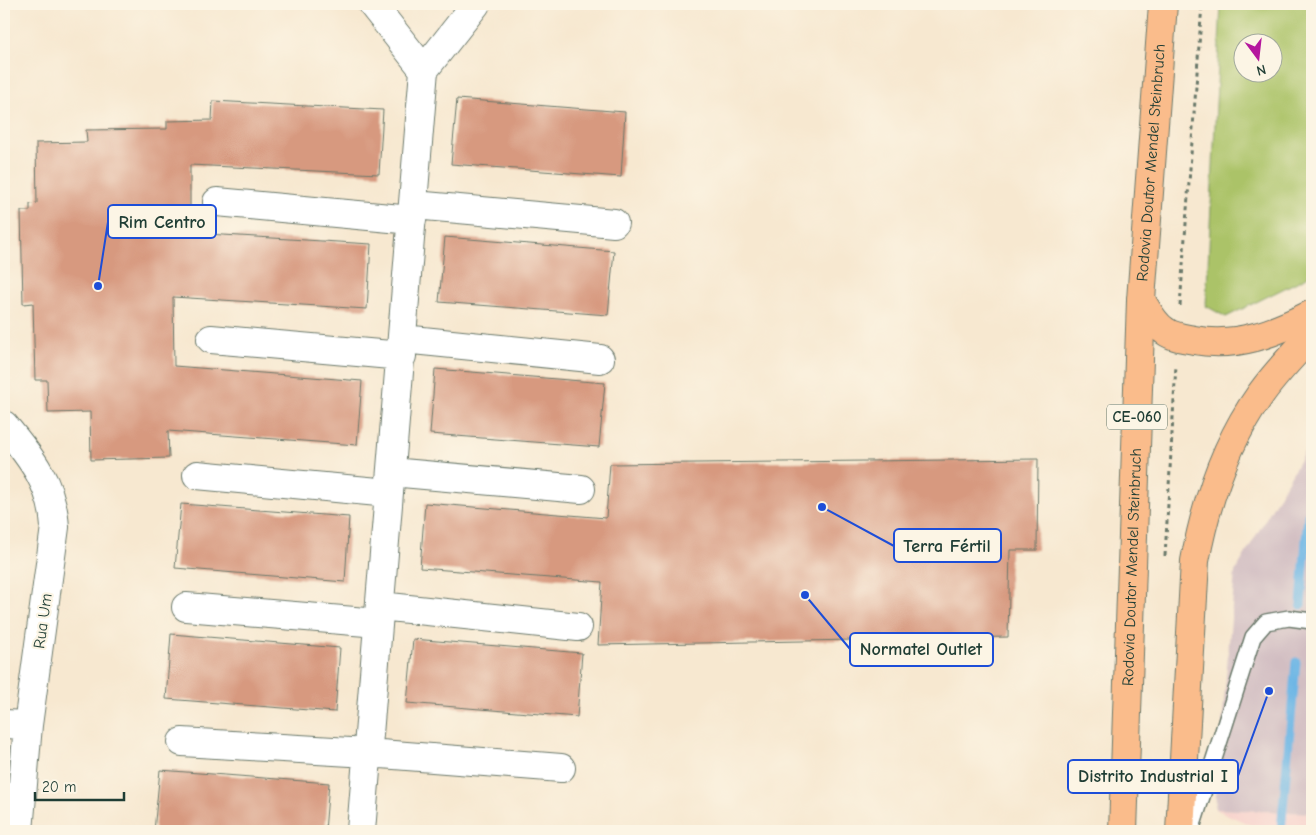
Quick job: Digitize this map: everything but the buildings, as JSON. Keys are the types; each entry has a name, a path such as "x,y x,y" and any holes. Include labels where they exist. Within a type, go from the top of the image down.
{"highway":[{"name":"Rodovia Doutor Mendel Steinbruch","path":"1123,831 1141,300 1163,4"},
{"path":"1141,300 1164,330 1178,337 1216,344 1244,341 1289,326 1312,314"},
{"path":"1180,831 1195,561 1202,524 1211,493 1232,441 1260,394 1312,334"}],"street":[{"path":"372,4 424,70"},
{"path":"361,831 424,70 476,4"},
{"path":"217,202 614,223"},
{"path":"211,339 600,358"},
{"name":"Rua Um","path":"4,425 38,471 54,506 54,536 16,725 20,831"},
{"path":"197,475 581,489"},
{"path":"186,606 379,614 578,627"},
{"path":"182,742 368,753 561,768"}],"lane":[{"path":"1191,831 1253,637 1266,622 1289,618 1312,621"}],"path":[{"name":"CE-060","path":"1164,565 1202,4"}],"shaded area":[{"path":"1312,439 1312,813 1215,809 1235,572"},
{"path":"1215,809 1312,813 1312,831 1264,831"}],"green space":[{"path":"1221,4 1312,4 1312,270 1307,277 1226,317 1206,306"}],"waterway":[{"path":"1301,605 1308,515 1312,511"},
{"path":"1281,831 1296,662"}],"place":[{"name":"Rim Centro","path":"98,286"},
{"name":"Terra Fértil","path":"822,507"},
{"name":"Normatel Outlet","path":"805,595"},
{"name":"Distrito Industrial I","path":"1269,691"}]}
